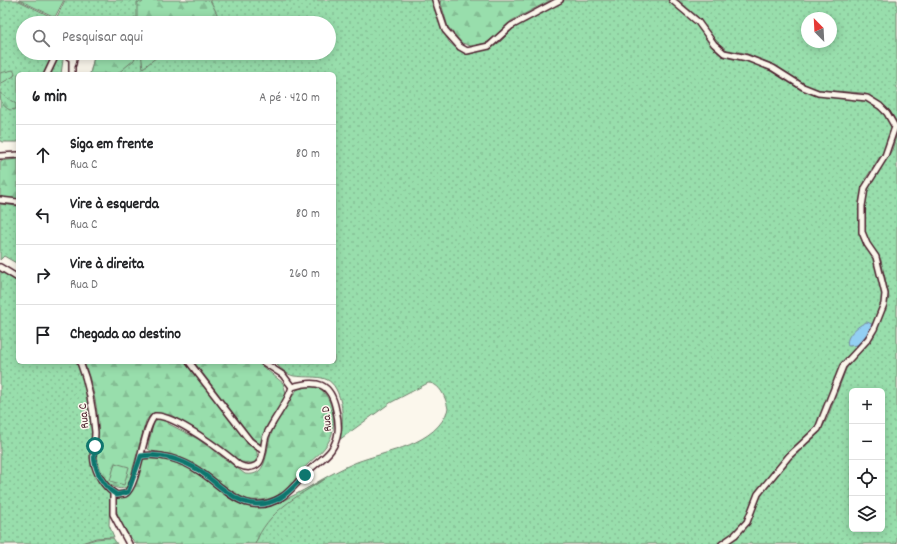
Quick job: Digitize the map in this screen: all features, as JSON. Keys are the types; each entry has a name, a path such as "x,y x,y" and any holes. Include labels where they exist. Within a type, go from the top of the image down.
{"street":[{"path":"435,0 445,30 460,47 467,51 489,46 511,26 560,0"},
{"path":"672,0 698,22 714,44 724,53 746,58 773,68 803,87 818,93 867,98 880,106 887,113 895,127 885,156 865,188 861,218 864,239 874,254 878,264 884,294 884,304 872,334 843,366 818,429 788,456 758,494 747,522 735,535 722,544"},
{"path":"48,72 53,60"},
{"path":"70,60 73,65"},
{"path":"72,72 74,60"},
{"path":"0,156 16,155"},
{"path":"0,200 16,202"},
{"path":"0,267 16,277"},
{"name":"Rua C","path":"81,364 92,405 95,432 93,459 98,472 113,493"},
{"path":"191,364 250,441 262,450"},
{"path":"129,544 113,514 113,493 122,495 128,492 141,456 150,422 155,416 173,421 195,433 244,468 249,468 257,464 262,456 262,450 269,428 285,404 292,387 283,375 266,364"},
{"name":"Rua D","path":"141,456 160,456 180,461 199,471 228,495 244,502 259,504 274,501 288,492 334,449 337,440 338,422 335,402 329,391 316,383 292,387"}],"green space":[{"path":"0,0 17,0 50,16 16,16 16,60 63,60 61,72 16,72 16,142 0,141"},
{"path":"19,0 64,0 56,16"},
{"path":"65,0 146,0 161,16 57,16"},
{"path":"143,0 210,0 217,14 215,16 137,16 137,2 142,3"},
{"path":"210,0 433,0 440,23 449,42 457,49 469,54 489,49 500,42 515,27 564,0 669,0 675,7 690,18 721,55 764,67 800,89 815,95 864,100 873,104 882,111 891,124 892,129 887,146 866,178 860,198 859,234 865,247 874,257 883,301 870,333 847,360 819,426 760,488 746,521 740,528 720,544 255,544 267,520 299,494 347,466 396,450 422,439 433,431 442,421 448,409 446,400 439,388 428,383 390,403 339,440 342,427 342,412 338,393 334,386 329,381 318,377 291,375 276,364 336,364 336,72 90,72 93,60 336,60 336,16 215,16 217,14"},
{"path":"440,0 551,0 511,21 486,43 471,46 462,43 448,27"},
{"path":"678,0 897,0 897,123 887,109 868,95 863,93 811,88 800,83 770,63 745,53 727,50 714,39 698,17"},
{"path":"93,60 134,60 119,72 90,72"},
{"path":"142,60 153,60 143,68"},
{"path":"13,70 15,73 14,76 0,84 0,73"},
{"path":"0,93 16,104 16,109 10,110 3,105"},
{"path":"897,133 897,544 726,544 740,534 748,523 764,490 792,456 822,428 827,419 846,369 881,318 889,297 881,260 865,235 864,212 868,190 872,179 892,150"},
{"path":"16,159 16,199 0,197 0,161"},
{"path":"0,204 16,206 16,263 4,256 0,260"},
{"path":"0,271 16,281 16,364 79,364 88,395 92,424 91,461 98,478 110,494 109,525 114,537 96,538 79,544 0,544"},
{"path":"85,364 187,364 241,434 256,449 258,457 255,462 241,462 200,432 171,415 165,416 164,419 167,423 198,439 245,474 253,474 259,471 263,466 274,428 298,389 314,387 319,388 324,392 328,398 332,412 332,433 324,448 302,470 285,491 268,499 249,500 231,493 199,468 182,458 148,449 153,425 152,417 149,417 146,421 128,486 118,488 108,483 96,463 98,427 96,407"},
{"path":"196,364 259,364 283,383 286,393 284,400 268,426 260,446"},
{"path":"147,457 166,459 183,464 194,470 236,502 255,507 280,502 325,479 284,506 275,514 267,522 255,544 136,544 124,528 118,516 116,509 116,496 123,497 131,492 142,460"},
{"path":"115,463 129,467 124,485 110,481"},
{"path":"113,538 117,544 80,544 96,539"}],"water":[{"path":"867,322 872,324 872,328 858,345 848,346 847,343 850,335"}],"route":[{"path":"95,446 93,453 95,466 104,483 113,493 117,495 122,495 128,492 133,482 141,456 147,455 160,456 180,461 191,466 228,495 237,500 253,504 274,501 288,492 305,475"}]}
